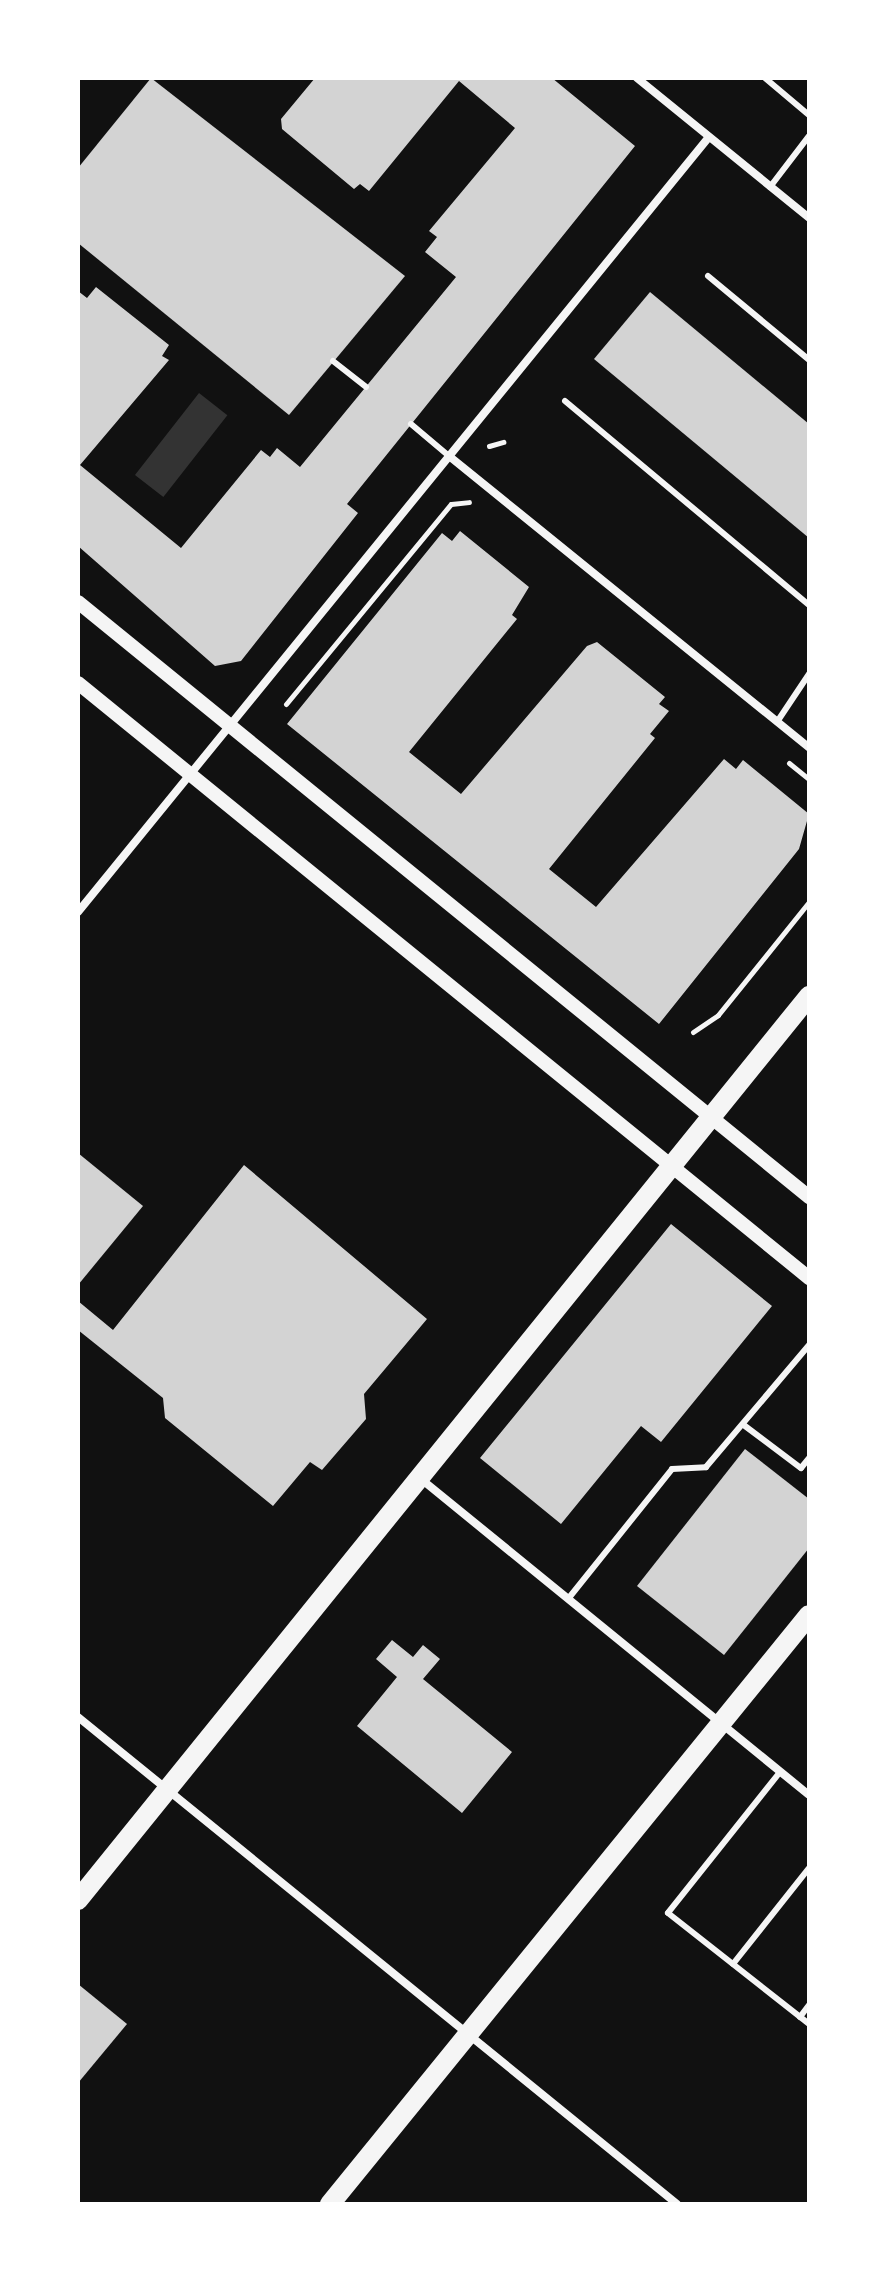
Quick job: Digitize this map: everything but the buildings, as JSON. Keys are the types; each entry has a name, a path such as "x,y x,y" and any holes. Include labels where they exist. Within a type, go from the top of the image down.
{"main road":[{"path":"78,1900 713,1119 809,996"},
{"path":"330,2204 809,1615"}],"street":[{"path":"637,78 809,218"},
{"path":"78,912 709,137"},
{"path":"449,456 809,748"},
{"path":"78,602 809,1197"},
{"path":"78,683 809,1278"},
{"path":"420,1479 809,1795"},
{"path":"78,1717 677,2204"}],"lane":[{"path":"765,78 809,115"},
{"path":"770,187 809,136"},
{"path":"708,276 809,360"},
{"path":"333,361 366,387"},
{"path":"565,401 809,605"},
{"path":"411,424 449,456"},
{"path":"777,722 809,674"},
{"path":"568,1599 672,1469 706,1467 745,1426 809,1345"},
{"path":"745,1426 801,1468 809,1458"},
{"path":"780,1772 668,1913 809,2024"},
{"path":"733,1964 809,1868"},
{"path":"800,2017 809,2005"}],"path":[{"path":"489,446 503,442"},
{"path":"286,704 451,504 460,498 484,513"},
{"path":"785,760 809,779"},
{"path":"693,1032 718,1015 809,902"}],"shaded area":[{"path":"199,393 227,415 163,497 135,475"}]}
